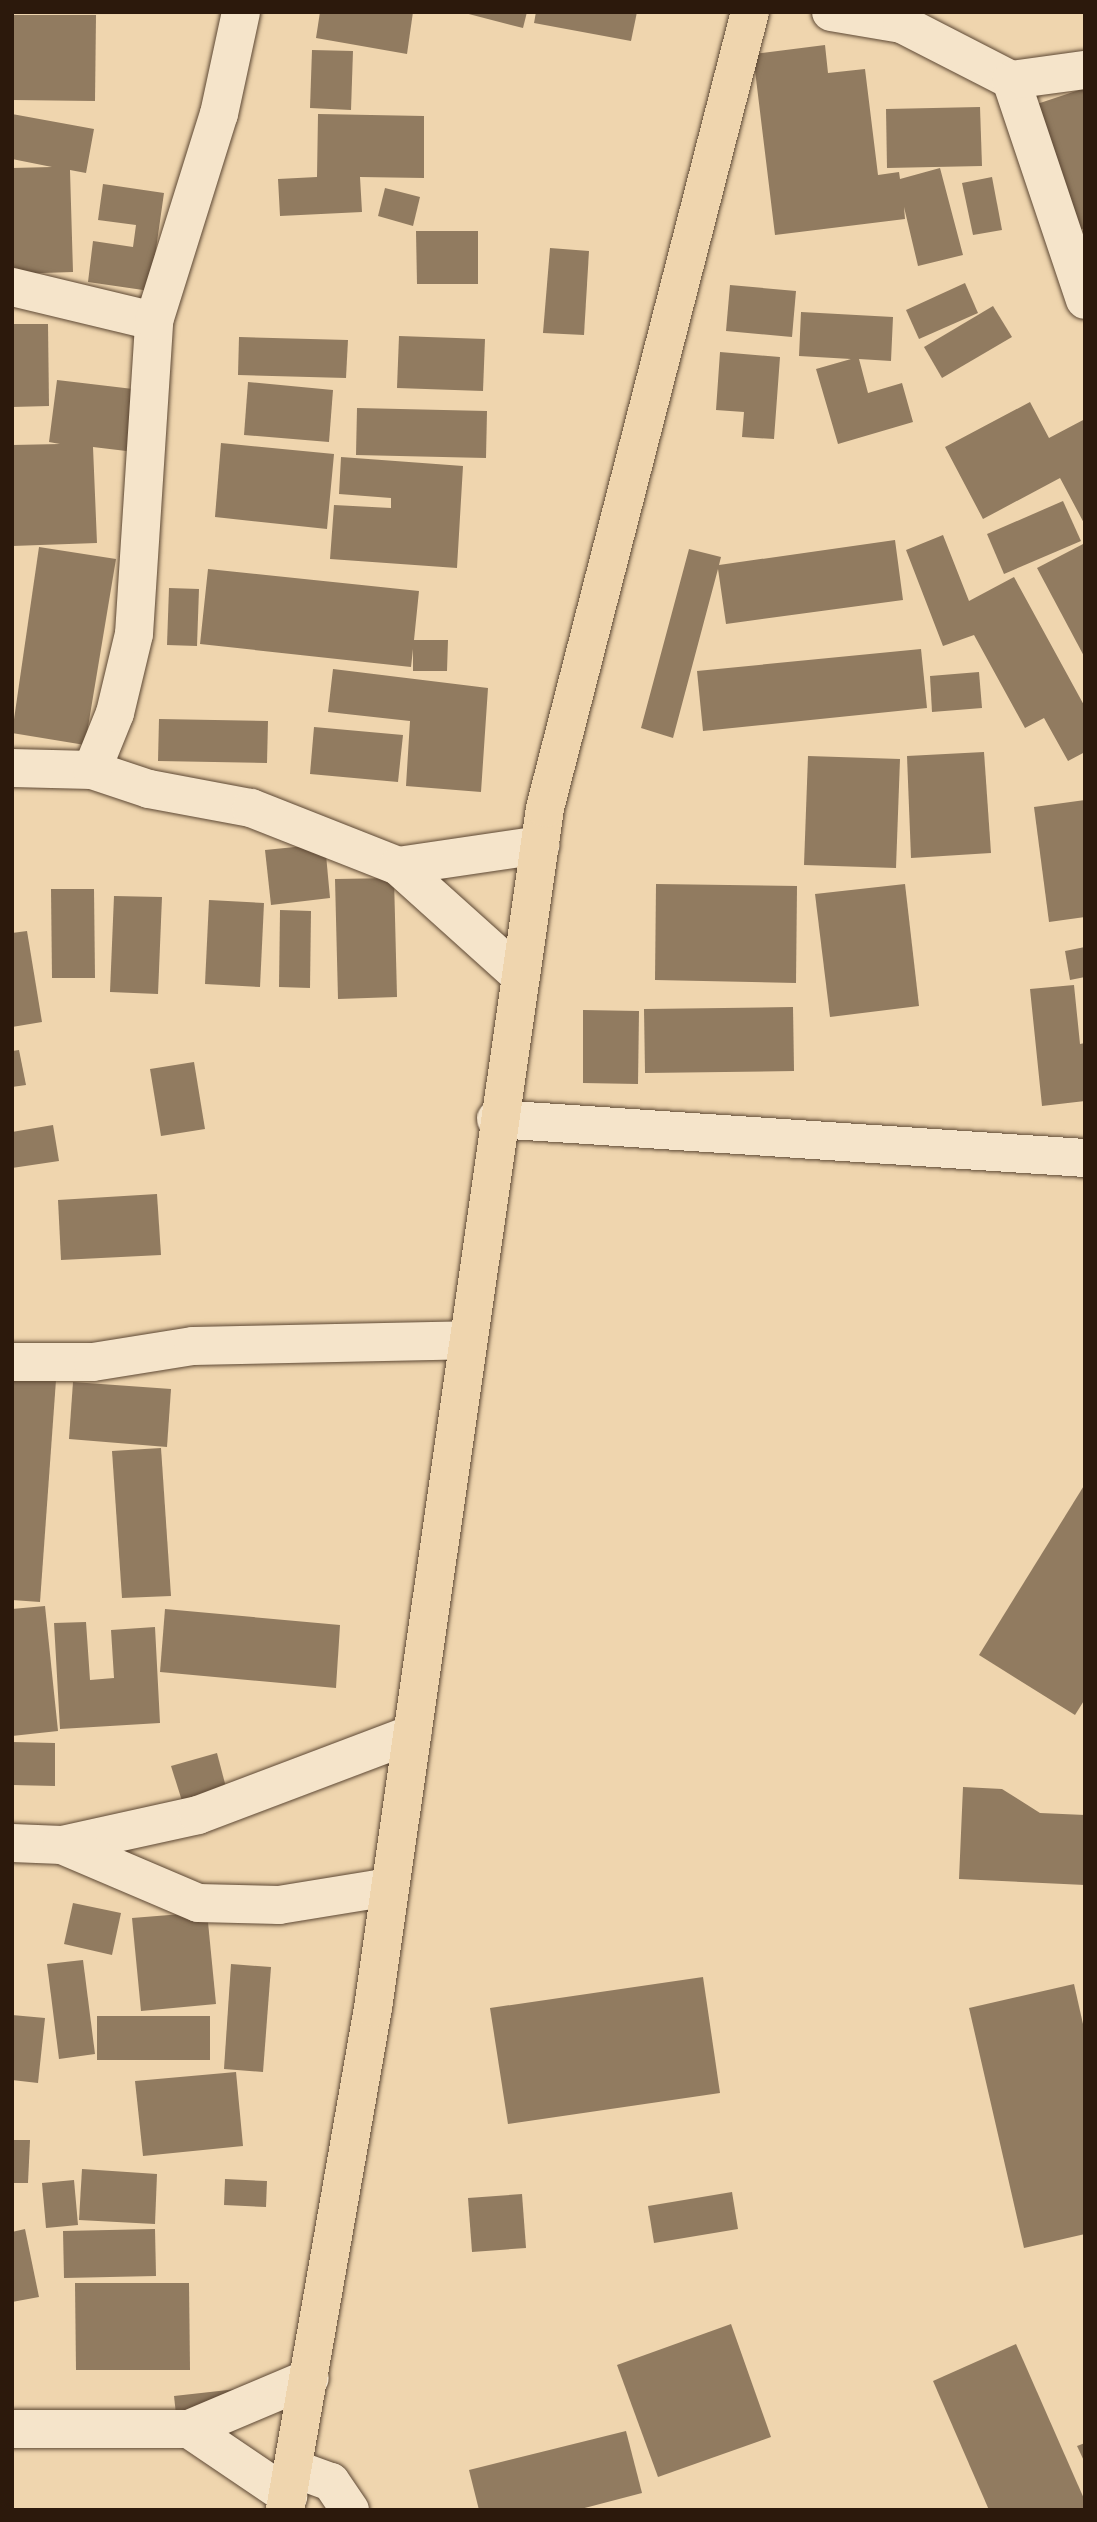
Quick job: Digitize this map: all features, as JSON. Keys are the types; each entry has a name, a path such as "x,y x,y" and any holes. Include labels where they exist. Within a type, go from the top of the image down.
{"main road":[{"path":"289,2492 390,1887 468,1340 496,1119 540,845 750,12"}],"street":[{"path":"92,770 115,713 134,634 154,321 219,114 241,12"},
{"path":"831,12 902,24 1012,80 1085,71"},
{"path":"1012,80 1085,300"},
{"path":"12,287 154,321"},
{"path":"12,768 92,770 149,789 251,808 398,866 520,975"},
{"path":"398,866 540,845"},
{"path":"496,1119 1085,1158"},
{"path":"12,1362 93,1362 193,1346 468,1340"},
{"path":"12,1843 62,1845 198,1815 412,1734"},
{"path":"62,1845 198,1903 279,1905 390,1887"},
{"path":"12,2429 189,2429 310,2378"},
{"path":"189,2429 289,2492 331,2482 350,2510"}],"building":[{"path":"320,12 413,12 407,54 316,38"},
{"path":"461,12 527,12 523,28"},
{"path":"536,12 637,12 631,41 534,23"},
{"path":"12,15 96,15 95,101 12,100"},
{"path":"825,45 828,73 865,69 878,175 899,172 900,179 940,168 963,255 918,266 904,207 905,219 775,235 753,54"},
{"path":"312,50 353,51 351,110 310,108"},
{"path":"1085,88 1085,228 1073,232 1031,106"},
{"path":"980,107 982,166 887,168 886,109"},
{"path":"12,114 94,129 86,173 70,170 73,272 12,274 12,168 52,167 12,159"},
{"path":"318,114 424,116 424,178 360,177 362,212 280,216 278,179 317,177"},
{"path":"992,177 1002,230 973,235 962,183"},
{"path":"103,184 164,193 150,291 88,282 93,241 133,247 136,225 98,220"},
{"path":"385,188 420,197 413,226 378,216"},
{"path":"416,231 478,231 478,284 417,284"},
{"path":"550,248 589,251 584,335 543,333"},
{"path":"965,283 978,313 919,339 906,310"},
{"path":"730,285 796,291 792,337 726,331"},
{"path":"993,306 1012,337 942,378 924,347"},
{"path":"801,312 893,317 891,361 859,359 868,393 902,383 913,422 838,444 816,369 851,359 799,356"},
{"path":"12,324 48,324 49,406 12,407"},
{"path":"399,336 485,339 483,391 397,388"},
{"path":"239,337 348,340 346,378 238,375"},
{"path":"720,352 780,357 774,439 742,437 744,412 716,410"},
{"path":"57,380 150,391 143,453 93,447 97,543 12,546 12,445 60,444 49,442"},
{"path":"248,382 333,390 329,442 244,435"},
{"path":"1030,402 1049,438 1085,419 1085,525 1060,478 983,519 945,447"},
{"path":"357,408 487,411 486,458 356,455"},
{"path":"221,443 334,454 327,529 215,517"},
{"path":"341,457 463,466 457,568 330,559 334,505 391,508 391,498 339,494"},
{"path":"1063,501 1081,541 1004,574 987,534"},
{"path":"943,535 969,601 1014,577 1085,707 1085,752 1068,761 1044,718 1025,728 974,635 943,646 906,550"},
{"path":"895,540 903,600 726,624 718,569 673,738 641,728 689,549 721,557 719,565"},
{"path":"1085,543 1085,658 1037,568"},
{"path":"39,547 116,559 85,745 12,733"},
{"path":"208,569 419,591 414,640 448,640 447,671 413,671 413,649 411,667 200,644"},
{"path":"169,588 199,589 197,646 167,645"},
{"path":"921,649 927,708 703,731 697,671"},
{"path":"333,669 488,688 481,792 406,786 410,721 328,712"},
{"path":"979,672 982,708 932,712 930,676"},
{"path":"159,719 268,721 267,763 158,761"},
{"path":"314,727 403,735 398,782 310,774"},
{"path":"984,752 991,853 911,858 907,756"},
{"path":"808,756 900,759 896,868 804,865"},
{"path":"1085,800 1085,917 1049,922 1034,807"},
{"path":"325,844 330,898 271,905 265,850"},
{"path":"394,878 397,997 338,999 335,879"},
{"path":"656,884 797,886 796,983 655,980"},
{"path":"905,884 919,1006 830,1017 815,894"},
{"path":"51,889 94,889 95,978 52,978"},
{"path":"114,896 162,897 158,994 110,992"},
{"path":"209,900 264,903 260,987 205,984"},
{"path":"280,910 311,911 310,988 279,987"},
{"path":"27,931 42,1022 12,1027 12,933"},
{"path":"1085,947 1085,977 1070,980 1065,951"},
{"path":"1074,985 1080,1044 1085,1043 1085,1101 1042,1106 1030,989"},
{"path":"793,1007 794,1071 645,1073 644,1009"},
{"path":"583,1010 639,1011 638,1084 583,1083"},
{"path":"19,1050 26,1085 12,1087 12,1051"},
{"path":"194,1062 205,1129 161,1136 150,1069"},
{"path":"53,1125 59,1161 12,1168 12,1132"},
{"path":"157,1194 161,1255 61,1260 58,1200"},
{"path":"14,1376 56,1380 40,1602 12,1600"},
{"path":"73,1382 171,1389 167,1447 69,1439"},
{"path":"161,1448 171,1596 122,1598 112,1451"},
{"path":"1085,1484 1085,1699 1075,1715 979,1655"},
{"path":"45,1606 58,1731 12,1736 12,1609"},
{"path":"165,1609 340,1625 336,1688 160,1672"},
{"path":"86,1622 90,1680 114,1678 111,1630 155,1627 160,1723 60,1729 54,1623"},
{"path":"12,1742 55,1743 55,1786 12,1785"},
{"path":"217,1753 227,1791 183,1804 171,1766"},
{"path":"963,1787 1002,1789 1040,1813 1085,1815 1085,1885 959,1879"},
{"path":"73,1903 121,1913 112,1955 64,1944"},
{"path":"207,1912 216,2004 141,2011 132,1918"},
{"path":"83,1960 95,2054 59,2059 47,1964"},
{"path":"231,1964 271,1967 263,2072 224,2069"},
{"path":"703,1977 720,2093 508,2124 490,2008"},
{"path":"1074,1984 1085,2033 1085,2234 1024,2248 969,2008"},
{"path":"12,2015 45,2018 38,2083 12,2080"},
{"path":"97,2016 210,2016 210,2060 97,2060"},
{"path":"236,2072 243,2146 143,2156 135,2081"},
{"path":"12,2140 30,2140 28,2183 12,2183"},
{"path":"82,2169 157,2174 155,2224 79,2220"},
{"path":"225,2179 267,2181 266,2207 224,2205"},
{"path":"74,2180 78,2225 46,2228 42,2183"},
{"path":"732,2192 738,2229 654,2243 648,2206"},
{"path":"522,2194 526,2248 472,2252 468,2198"},
{"path":"25,2229 39,2297 12,2302 12,2232"},
{"path":"155,2229 156,2276 64,2278 63,2231"},
{"path":"75,2283 189,2283 190,2370 76,2370"},
{"path":"731,2324 771,2437 658,2477 617,2365"},
{"path":"1016,2344 1085,2501 1085,2510 989,2510 933,2381"},
{"path":"237,2389 178,2432 174,2396"},
{"path":"626,2431 642,2493 577,2510 479,2510 469,2470"},
{"path":"1085,2443 1085,2463 1077,2446"}]}
